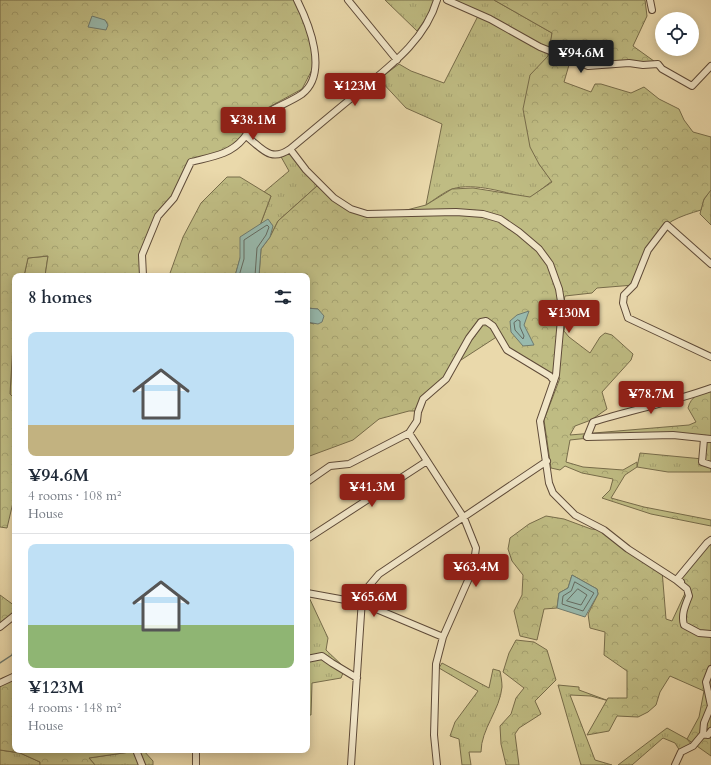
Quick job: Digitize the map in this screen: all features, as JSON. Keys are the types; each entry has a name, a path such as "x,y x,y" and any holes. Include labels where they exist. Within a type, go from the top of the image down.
{"street":[{"path":"143,273 142,255 158,216 174,198 191,162 221,155 237,146 246,136 254,122 261,116 301,94 310,84 317,64 308,23 297,0"},
{"path":"348,0 397,60"},
{"path":"246,136 271,154 282,154 290,149 397,60 424,28 433,14 438,0"},
{"path":"448,0 490,19 540,47 588,66 629,63 643,65 658,64 662,69 692,86 711,66"},
{"path":"650,0 652,10"},
{"path":"290,149 306,170 334,198 351,209 367,214 456,212 483,214 500,219 540,249 550,264 559,289 562,308 554,380 540,421 549,483 553,493 571,513 604,530 628,549 676,580 687,589"},
{"path":"711,264 667,225 648,250 634,285 624,294 623,303 628,318 711,357"},
{"path":"310,480 330,466 350,464 409,433 417,421 418,412 423,399 446,379 469,338 481,322 486,321 493,326 507,350 550,376 554,380"},
{"path":"711,388 682,399 625,412 593,422 587,436 673,436 708,439 702,462 711,465"},
{"path":"409,433 464,518 476,548 476,557 467,588 443,637 436,664 434,735 437,765"},
{"path":"310,537 427,461"},
{"path":"351,765 362,603 368,586 379,574 547,462"},
{"path":"711,540 678,578 687,589 690,596 683,612 682,619 684,625 700,633 711,634"},
{"path":"310,594 362,603 443,637"},
{"path":"0,628 12,618"},
{"path":"310,658 322,656 332,664 357,678"},
{"path":"675,765 681,752 693,746 703,734 704,723 711,706 706,682 711,669"},
{"path":"0,683 12,677"},
{"path":"703,734 708,734 711,731"},
{"path":"680,765 681,752"},
{"path":"137,753 142,765"},
{"path":"196,753 196,765"}],"green space":[{"path":"0,0 294,0 307,23 315,64 302,89 260,112 237,146 191,162 174,198 156,219 142,255 142,273 45,273 48,256 28,258 25,273 12,273 12,360 10,394 12,396 12,507 7,528 0,527"},
{"path":"385,0 434,0 429,14 417,31"},
{"path":"452,0 494,0 552,33 539,164 552,181 529,199 491,189 461,187 449,190 426,205 442,124 406,108 379,79 399,64 411,71 444,83 479,14"},
{"path":"494,0 645,0 647,16 633,46 658,64 596,61 569,65 564,82 591,92 595,84 601,84 631,93 644,87 659,99 679,109 684,120 693,132 711,137 711,190 704,199 701,210 672,221 666,226 649,250 634,285 597,288 592,293 565,296 562,311 566,319 564,331 569,337 590,353 600,337 605,333 612,335 633,354 631,360 602,392 607,409 591,420 575,426 570,435 689,425 696,422 688,408 689,404 696,395 711,388 711,465 702,462 705,437 598,437 570,440 566,462 583,467 623,470 637,462 637,467 625,475 611,498 644,507 711,520 711,526 651,514 602,498 610,490 613,479 582,473 565,466 560,470 551,468 544,420 560,378 533,366 507,350 486,321 469,338 456,361 418,411 409,411 379,419 353,440 310,456 310,323 314,324 318,309 310,308 310,273 259,273 261,249 270,237 278,221 317,186 330,196 364,213 395,213 426,205 452,189 473,188 530,197 552,182 539,164 530,147 523,109 530,75 548,56 552,33"},
{"path":"290,149 317,186 278,221 270,237 259,228 271,196 264,192 289,171 280,155"},
{"path":"227,177 240,177 271,196 259,228 243,248 236,273 170,273 183,237 201,203"},
{"path":"711,189 711,225 700,214 703,201"},
{"path":"48,256 45,273 25,273 28,258"},
{"path":"486,321 498,336 461,360 467,341"},
{"path":"12,360 12,397 10,395"},
{"path":"640,453 703,459 711,465 711,472 668,472 637,467"},
{"path":"546,516 564,519 591,529 604,530 662,570 666,619 672,621 687,589 678,578 711,541 711,756 687,739 699,717 704,691 670,676 660,692 656,705 648,712 638,717 617,716 609,731 587,735 608,698 627,698 627,671 604,655 605,632 590,628 588,614 598,594 597,589 572,575 568,588 559,593 557,608 544,609 537,640 520,636 514,611 522,595 523,575 512,561 508,549 510,538 529,524"},
{"path":"0,595 12,604 12,618 0,628"},
{"path":"310,599 328,638 326,650 345,668 341,678 312,683 311,715"},
{"path":"516,640 534,642 547,650 556,680 535,701 541,714 519,728 515,734 519,765 506,765 501,744 500,726 511,714 516,698 524,688 503,672 509,653"},
{"path":"442,663 489,688 493,669 500,671 502,687 501,695 484,735 481,752 469,752 471,765 462,765 459,739 450,736 455,722 478,691 439,668"},
{"path":"3,678 6,681 12,678 12,752 0,750 0,680"},
{"path":"558,685 579,687 579,690 609,701 591,696 570,695 595,760 612,765 581,765"},
{"path":"667,728 687,739 692,745 680,751 675,743 663,738 632,765 618,765"},
{"path":"0,750 20,753 40,762 40,765 0,765"},
{"path":"20,753 123,753 89,758 95,765 40,765 40,762"},
{"path":"123,753 146,753 153,761 153,765 95,765 89,758"}],"water":[{"path":"92,16 105,20 108,25 106,30 88,27"},
{"path":"268,219 273,226 270,237 261,249 259,273 236,273 240,258 240,237"},
{"path":"310,308 318,309 324,316 322,322 318,324 310,323"},
{"path":"529,311 524,325 534,345 523,346 511,332 510,321 517,315"},
{"path":"572,575 597,589 598,594 585,617 557,608 559,593 568,588"}],"waterway":[{"path":"0,663 12,655"}]}
